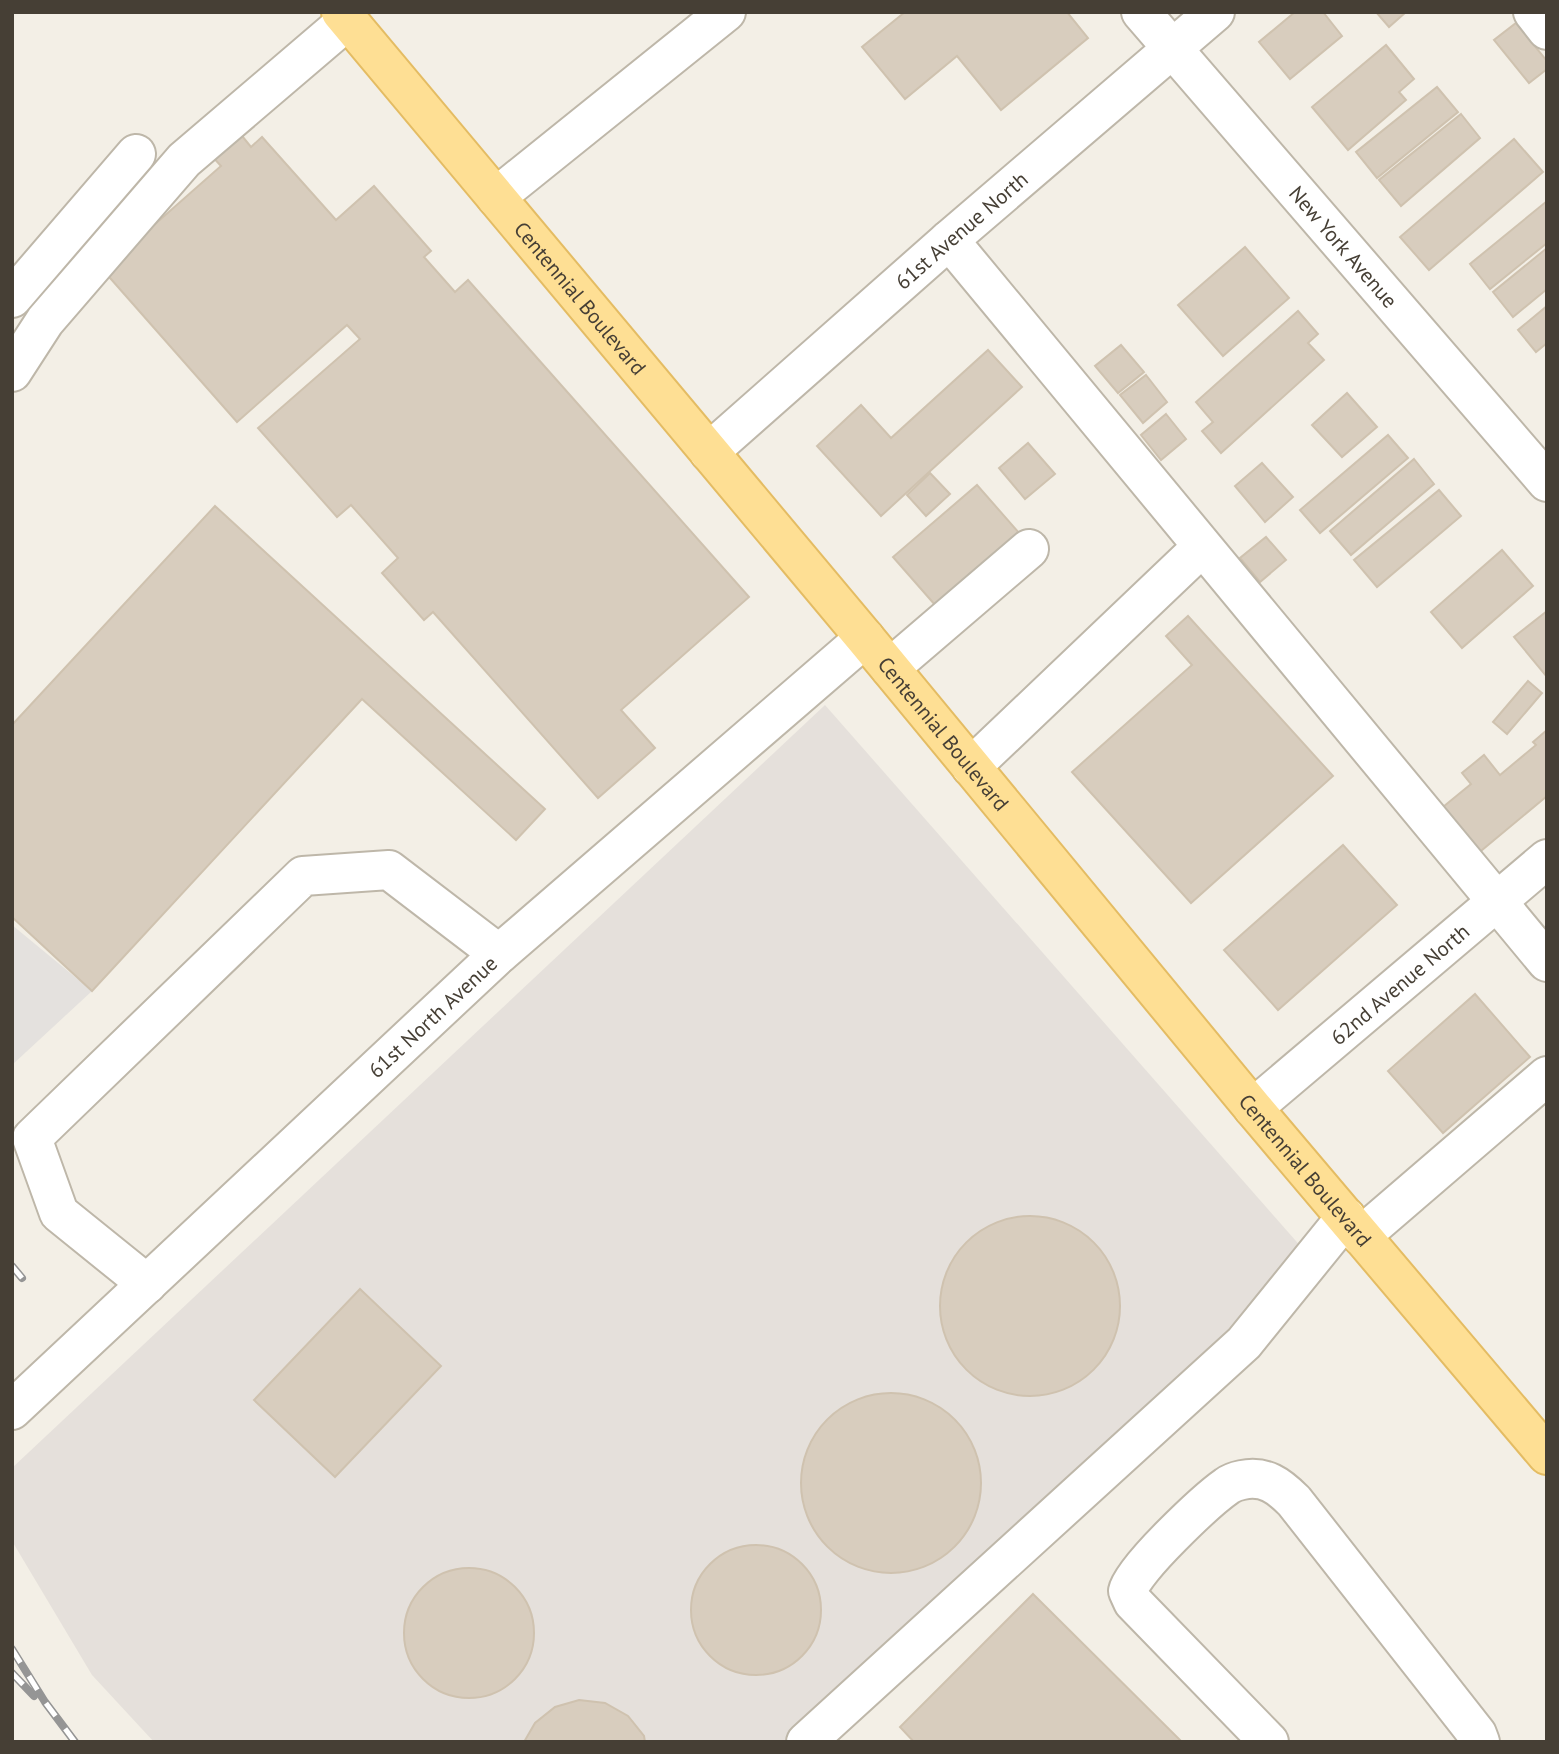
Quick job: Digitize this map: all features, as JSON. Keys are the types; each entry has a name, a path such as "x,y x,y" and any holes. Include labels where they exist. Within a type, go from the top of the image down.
{"main road":[{"name":"Centennial Boulevard","path":"344,16 890,668 1253,1108 1547,1455"}],"street":[{"path":"496,197 726,12"},
{"name":"New York Avenue","path":"1141,12 1170,49 1547,482"},
{"name":"61st Avenue North","path":"709,452 949,240 1215,12"},
{"path":"1533,12 1547,30"},
{"path":"12,372 45,321 184,160 344,16"},
{"path":"12,298 136,154"},
{"path":"949,240 1547,962"},
{"path":"971,766 1202,547"},
{"path":"890,668 1029,549"},
{"name":"61st North Avenue","path":"12,1410 499,954 865,638"},
{"name":"62nd Avenue North","path":"1253,1108 1547,859"},
{"path":"146,1284 59,1213 32,1138 303,876 389,870 499,954"},
{"path":"806,1742 1244,1343 1353,1226 1547,1076"},
{"path":"1269,1742 1133,1602 1128,1591 1132,1580 1173,1536 1229,1484 1253,1478 1278,1485 1294,1501 1477,1734 1480,1742"}],"shaded area":[{"path":"825,705 1325,1274 819,1742 154,1742 92,1675 12,1541 12,1468"},
{"path":"12,925 92,991 12,1065"}],"building":[{"path":"905,12 1067,12 1088,38 1001,110 957,56 905,99 862,47"},
{"path":"1295,12 1323,12 1342,36 1290,79 1259,42"},
{"path":"1376,12 1406,12 1389,27"},
{"path":"1516,23 1547,61 1547,69 1529,83 1494,40"},
{"path":"1386,45 1414,79 1399,92 1406,100 1348,150 1312,107"},
{"path":"1437,87 1458,112 1377,178 1356,152"},
{"path":"1461,114 1480,138 1401,206 1379,180"},
{"path":"238,131 251,147 262,137 336,220 374,186 431,251 424,257 455,292 468,280 749,597 621,710 655,748 598,798 433,612 424,620 382,573 398,558 351,505 337,517 258,428 360,339 347,325 237,422 103,270 221,166 211,155"},
{"path":"1514,139 1543,172 1429,270 1400,237"},
{"path":"1547,201 1547,243 1490,289 1470,264"},
{"path":"1245,247 1289,298 1223,356 1178,305"},
{"path":"1547,248 1547,289 1513,317 1493,292"},
{"path":"1547,306 1547,343 1536,352 1518,330"},
{"path":"1298,311 1318,334 1308,343 1324,360 1221,453 1202,431 1213,422 1196,402"},
{"path":"1121,345 1144,372 1118,393 1095,366"},
{"path":"988,350 1022,387 881,516 817,446 861,405 891,438"},
{"path":"1146,375 1167,402 1143,423 1120,395"},
{"path":"1347,393 1377,427 1342,457 1312,425"},
{"path":"1166,414 1186,439 1161,460 1141,435"},
{"path":"1388,435 1408,458 1320,533 1300,510"},
{"path":"1028,443 1055,474 1025,499 999,468"},
{"path":"1414,459 1434,484 1351,555 1330,531"},
{"path":"1262,463 1293,497 1265,522 1235,486"},
{"path":"930,473 950,494 926,516 907,495"},
{"path":"977,485 1020,534 936,606 893,557"},
{"path":"1439,490 1461,516 1377,587 1354,560"},
{"path":"215,506 545,809 516,840 362,699 92,991 12,917 12,725"},
{"path":"1266,537 1286,560 1260,582 1240,558"},
{"path":"1502,550 1533,586 1462,648 1431,612"},
{"path":"1547,611 1547,677 1514,637"},
{"path":"1188,616 1333,776 1191,903 1072,772 1192,665 1166,636"},
{"path":"1528,681 1542,693 1507,734 1493,722"},
{"path":"1547,730 1547,796 1476,855 1438,811 1471,784 1462,773 1484,755 1500,775 1536,745 1533,742"},
{"path":"1343,845 1397,905 1278,1010 1224,950"},
{"path":"1475,994 1530,1057 1443,1133 1388,1071"},
{"path":"1030,1216 1064,1223 1093,1243 1113,1272 1120,1306 1113,1340 1093,1369 1064,1389 1030,1396 996,1389 967,1369 947,1340 940,1306 947,1272 967,1243 996,1223"},
{"path":"360,1289 441,1366 335,1477 254,1400"},
{"path":"891,1393 925,1400 955,1419 974,1449 981,1483 974,1517 955,1547 925,1566 891,1573 857,1566 827,1547 808,1517 801,1483 808,1449 827,1419 857,1400"},
{"path":"756,1545 781,1550 802,1564 816,1585 821,1610 816,1635 802,1656 781,1670 756,1675 731,1670 710,1656 696,1635 691,1610 696,1585 710,1564 731,1550"},
{"path":"469,1568 494,1573 515,1587 529,1608 534,1633 529,1658 515,1679 494,1693 469,1698 444,1693 423,1679 409,1658 404,1633 409,1608 423,1587 444,1573"},
{"path":"1033,1594 1182,1742 914,1742 900,1727"},
{"path":"579,1700 605,1703 628,1716 644,1736 645,1742 524,1742 535,1723 555,1707"}],"railway":[{"path":"12,1266 22,1278"},
{"path":"12,1649 45,1702 75,1742"},
{"path":"12,1673 34,1696"}]}
